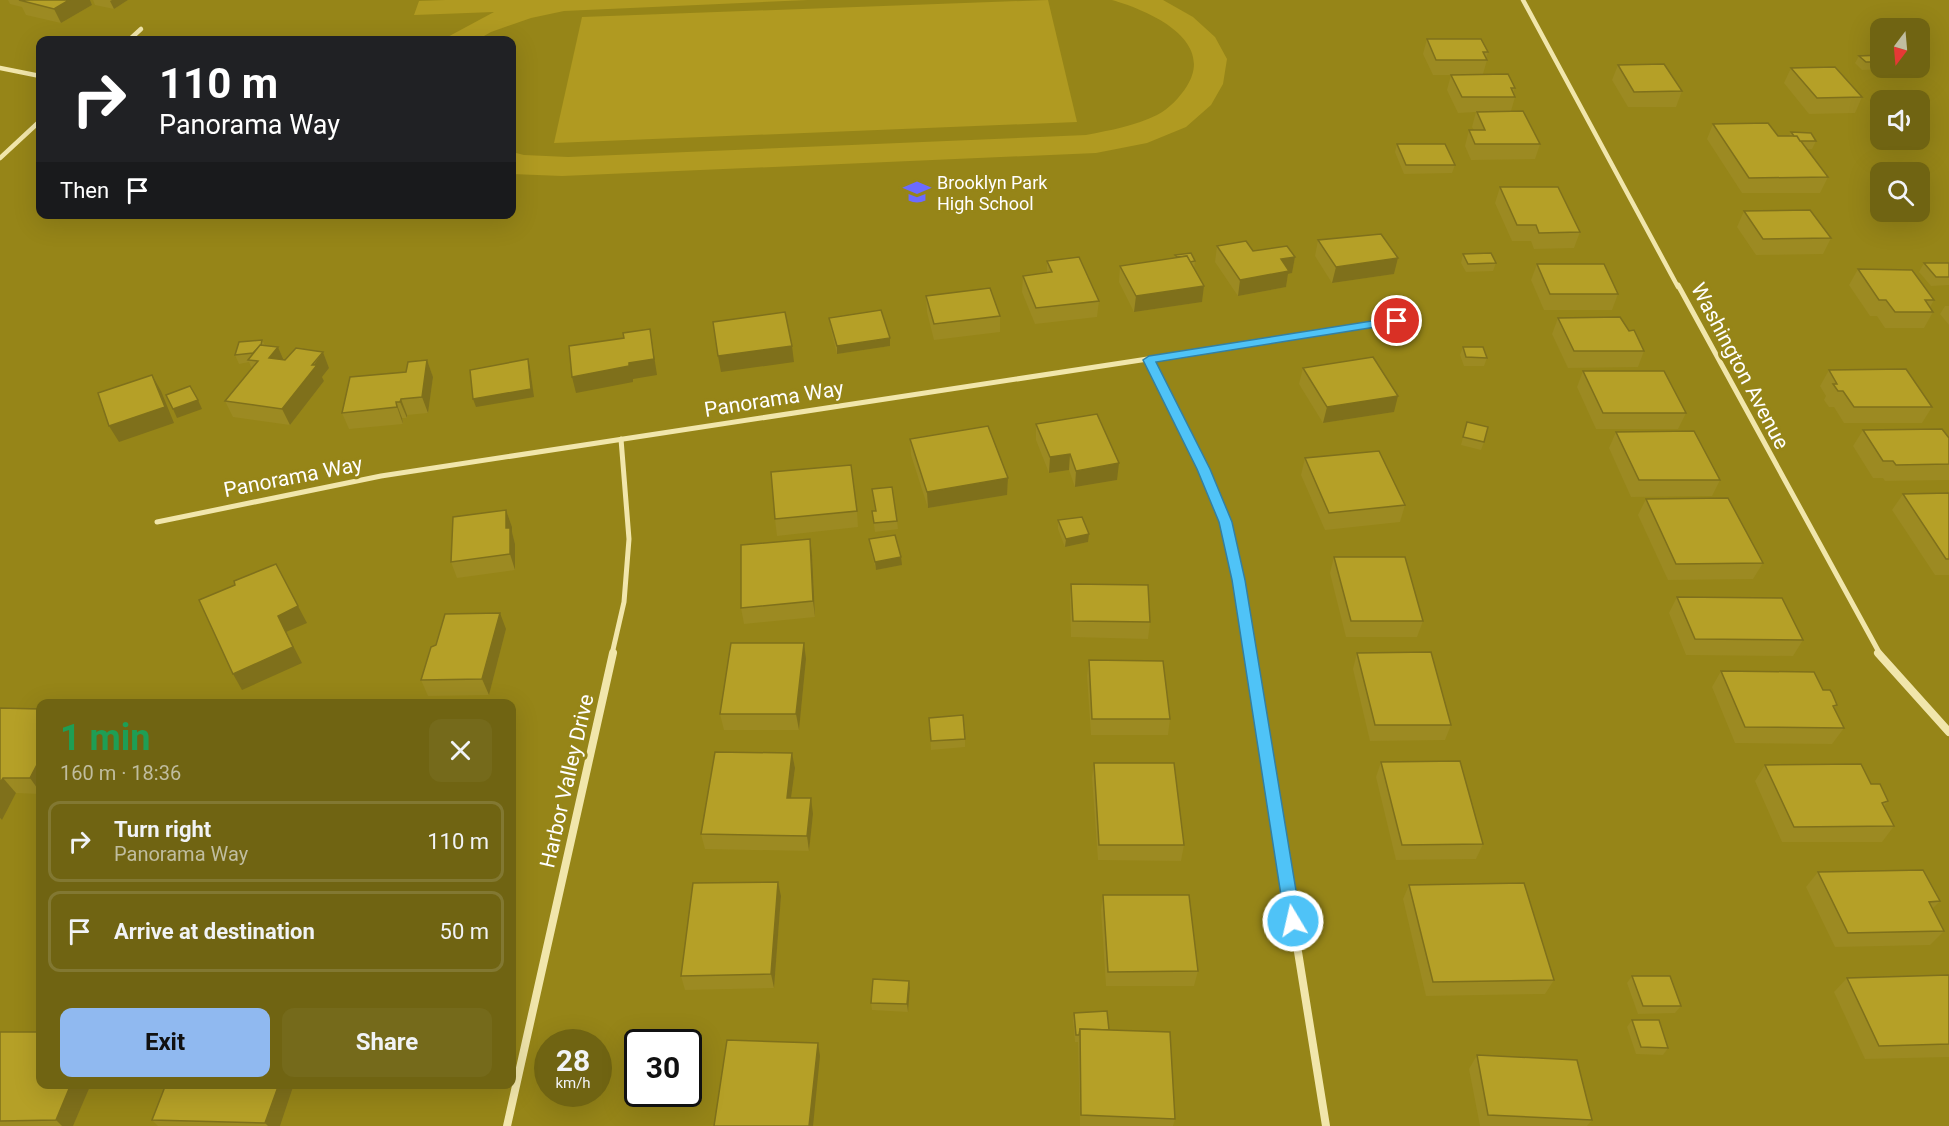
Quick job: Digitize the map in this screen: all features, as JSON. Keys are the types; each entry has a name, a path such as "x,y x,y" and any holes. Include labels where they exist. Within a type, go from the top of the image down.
{"street":[{"name":"Washington Avenue","path":"1523,0 1874,648 1949,732"},
{"path":"133,36 141,29"},
{"path":"0,68 36,75"},
{"path":"0,158 36,125"},
{"name":"Panorama Way","path":"157,522 381,476 1397,321"},
{"path":"1149,360 1203,469 1226,522 1239,580 1326,1126"},
{"name":"Harbor Valley Drive","path":"516,1086 624,602 628,539 621,439"},
{"name":"Harbor Valley Drive","path":"507,1126 515,1089"}],"shaded area":[{"path":"808,0 564,11 531,18 484,36 449,36 494,12 414,15 419,1"},
{"path":"1048,0 1077,122 554,143 582,17"},
{"path":"1112,0 1163,0 1193,17 1215,37 1227,59 1223,84 1211,105 1186,127 1147,143 1096,153 562,176 516,174 516,153 568,157 1086,135 1131,125 1149,119 1170,106 1187,86 1194,69 1192,54 1185,41 1174,29 1143,11"}],"building":[{"path":"19,0 69,0 54,9"},
{"path":"1427,39 1481,39 1488,52 1483,52 1487,60 1436,60"},
{"path":"1859,56 1870,56 1870,62 1866,62"},
{"path":"1664,64 1682,91 1634,92 1618,65"},
{"path":"1835,67 1862,97 1817,98 1791,68"},
{"path":"1508,74 1515,88 1511,88 1515,97 1462,97 1451,75"},
{"path":"1523,111 1540,144 1475,144 1469,130 1485,130 1477,112"},
{"path":"1768,123 1778,136 1797,136 1828,177 1749,178 1713,124"},
{"path":"1791,132 1811,133 1816,141 1800,141"},
{"path":"1397,144 1445,144 1455,165 1406,165"},
{"path":"1500,187 1558,187 1580,232 1539,233 1536,225 1517,225"},
{"path":"1810,210 1831,238 1763,239 1744,211"},
{"path":"1381,234 1398,258 1336,267 1318,240"},
{"path":"1246,241 1253,251 1287,246 1295,257 1281,259 1289,271 1240,280 1217,246"},
{"path":"1191,253 1195,261 1190,262 1187,256 1177,257 1175,255"},
{"path":"1491,253 1496,263 1468,264 1463,254"},
{"path":"1187,256 1204,286 1136,296 1120,266"},
{"path":"1079,257 1099,301 1036,308 1023,276 1052,272 1047,261"},
{"path":"1924,263 1949,263 1949,277 1936,277"},
{"path":"1537,264 1604,264 1618,294 1550,294"},
{"path":"1858,269 1912,270 1934,300 1925,300 1933,312 1895,312 1886,300 1879,300"},
{"path":"990,288 1000,316 934,324 926,296"},
{"path":"881,310 890,338 837,346 829,318"},
{"path":"785,312 792,346 718,356 713,322"},
{"path":"1620,317 1629,331 1634,330 1644,351 1574,351 1558,318"},
{"path":"650,329 654,359 572,377 569,346 624,338 623,333"},
{"path":"262,340 261,345 253,353 235,355 239,342"},
{"path":"260,345 278,347 269,358 285,360 296,348 323,352 312,365 317,365 282,409 225,401 258,361 248,360"},
{"path":"1463,347 1483,347 1487,358 1466,357"},
{"path":"1373,357 1398,396 1327,407 1303,368"},
{"path":"528,359 531,389 473,399 470,370"},
{"path":"427,360 422,397 401,399 400,402 396,402 397,407 342,413 350,377 406,372 408,362"},
{"path":"1906,369 1932,407 1854,407 1843,391 1838,391 1833,384 1837,384 1829,370"},
{"path":"1583,371 1664,371 1686,413 1603,413"},
{"path":"152,375 165,407 109,426 98,393"},
{"path":"190,386 198,400 173,409 166,395"},
{"path":"1097,414 1119,463 1076,471 1070,454 1050,457 1036,424"},
{"path":"1467,422 1488,427 1484,442 1463,437"},
{"path":"988,426 1008,478 927,492 910,439"},
{"path":"1942,429 1949,438 1949,464 1896,465 1893,461 1883,461 1863,430"},
{"path":"1694,431 1720,480 1639,480 1616,432"},
{"path":"1379,451 1405,505 1329,513 1305,458"},
{"path":"851,465 857,511 775,519 771,472"},
{"path":"892,487 897,521 874,523 872,511 876,511 872,489"},
{"path":"1949,493 1949,559 1946,559 1903,494"},
{"path":"1728,498 1763,563 1676,564 1646,499"},
{"path":"506,510 506,528 510,528 510,554 451,562 453,517"},
{"path":"1082,517 1089,534 1066,539 1058,520"},
{"path":"895,535 901,557 875,562 869,539"},
{"path":"810,539 813,601 741,608 741,545"},
{"path":"1334,557 1405,557 1423,621 1351,621"},
{"path":"276,564 298,606 278,616 293,647 233,674 199,600 235,585 234,581"},
{"path":"1071,584 1148,585 1150,622 1073,621"},
{"path":"1677,597 1782,598 1803,640 1695,639"},
{"path":"500,613 482,679 421,680 431,647 436,645 445,614"},
{"path":"731,643 804,643 796,714 720,714"},
{"path":"1431,652 1451,725 1375,725 1357,653"},
{"path":"1089,660 1163,661 1170,719 1092,719"},
{"path":"1721,671 1814,672 1823,690 1830,690 1832,693 1837,705 1833,706 1844,728 1745,727"},
{"path":"0,708 36,709 36,767 30,778 3,778 0,783"},
{"path":"963,715 965,739 931,741 929,718"},
{"path":"715,752 792,753 787,798 811,798 807,836 701,834"},
{"path":"1460,761 1483,844 1402,845 1381,762"},
{"path":"1094,763 1174,763 1184,845 1099,845"},
{"path":"1861,764 1871,784 1880,784 1888,801 1882,803 1894,826 1794,827 1765,765"},
{"path":"1923,870 1940,901 1929,902 1944,931 1848,933 1818,872"},
{"path":"778,882 771,974 681,976 693,883"},
{"path":"1524,883 1554,980 1433,982 1409,885"},
{"path":"1103,895 1189,895 1198,971 1108,972"},
{"path":"1949,975 1949,1044 1879,1046 1847,978"},
{"path":"1632,976 1670,976 1681,1006 1643,1006"},
{"path":"873,979 909,981 907,1004 871,1003"},
{"path":"1107,1011 1109,1030 1080,1029 1079,1035 1076,1035 1074,1013"},
{"path":"1632,1020 1659,1020 1668,1048 1641,1047"},
{"path":"1080,1029 1170,1032 1175,1119 1081,1115"},
{"path":"0,1032 36,1032 36,1089 69,1089 56,1120 0,1121"},
{"path":"727,1040 818,1043 809,1126 714,1126"},
{"path":"1477,1055 1577,1060 1592,1120 1488,1115"},
{"path":"164,1089 277,1089 265,1123 152,1120"}],"place":[{"name":"Brooklyn Park High School","path":"917,192"}],"route":[{"path":"1293,921 1239,580 1226,522 1203,469 1149,360 1397,321"}]}
